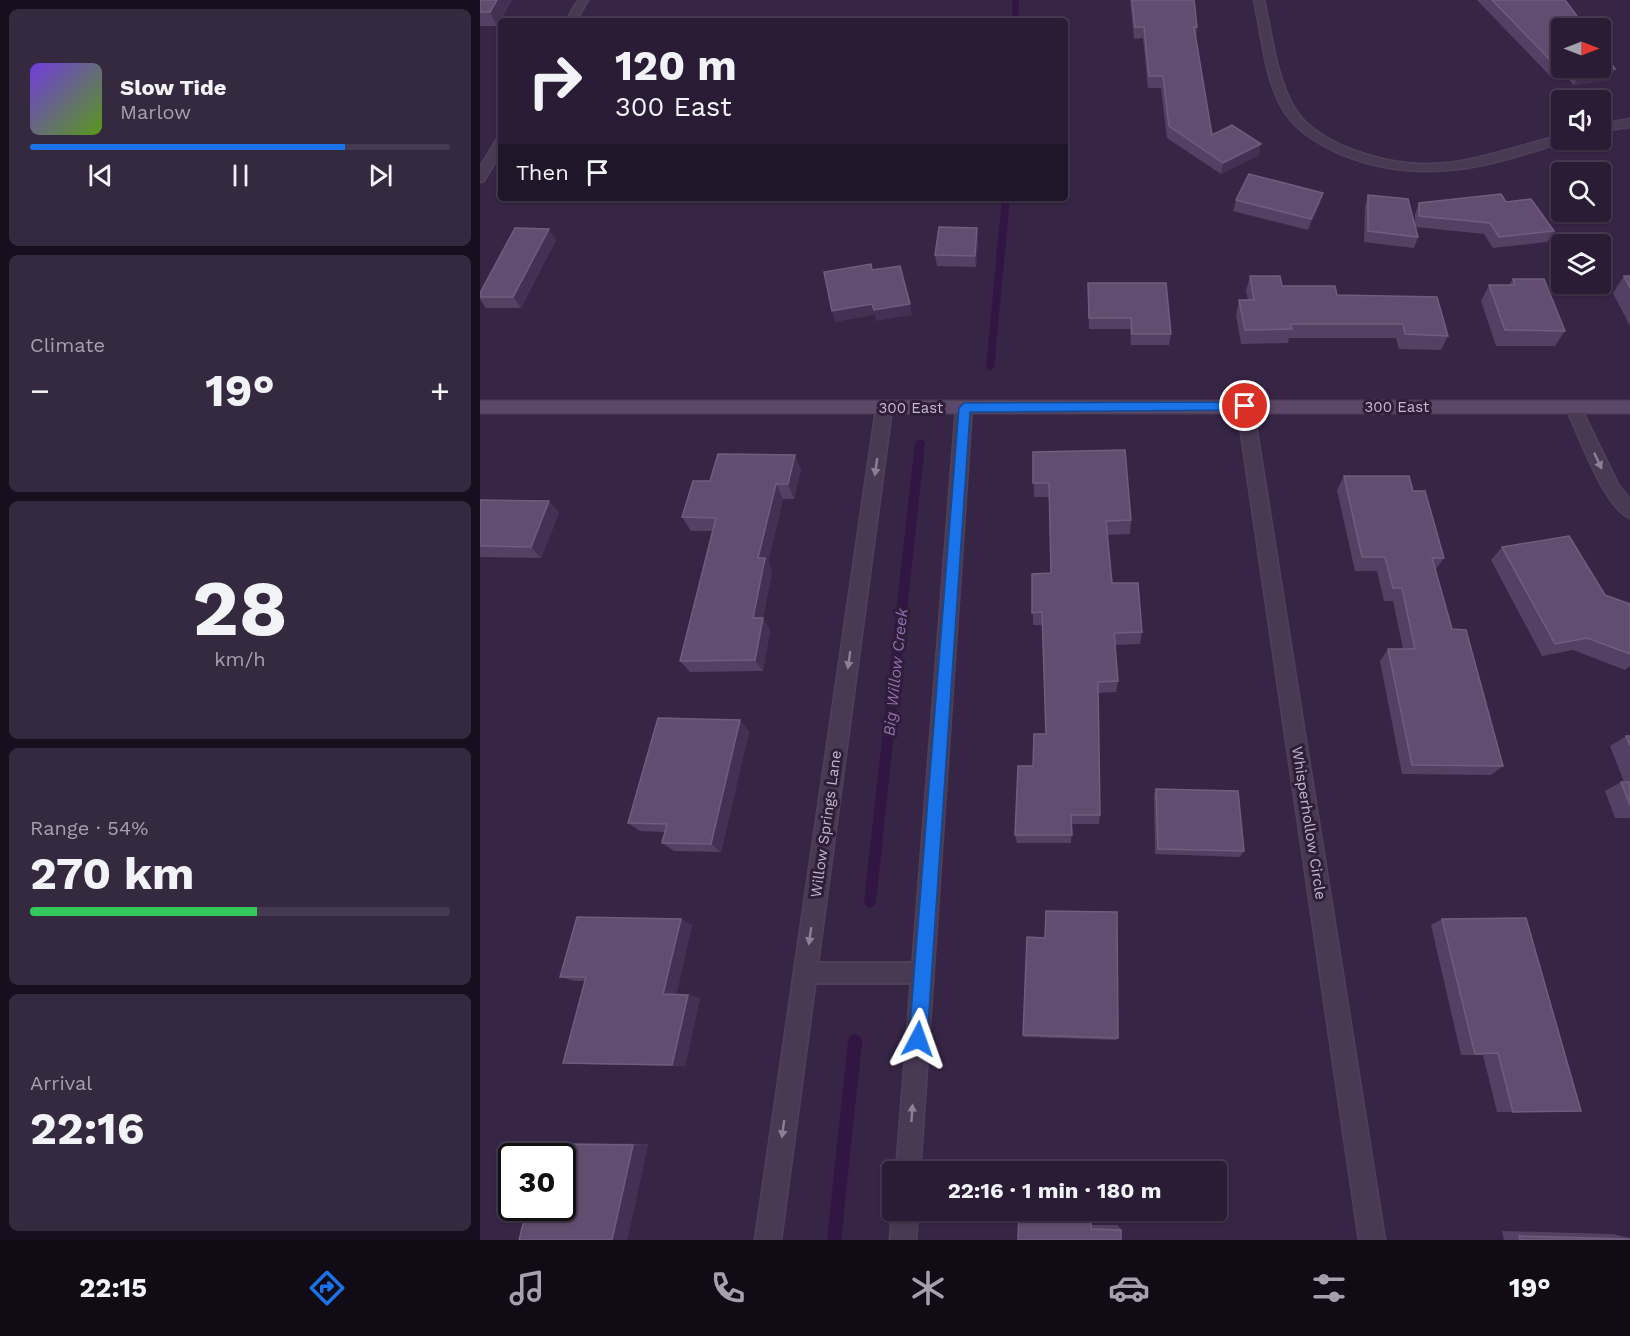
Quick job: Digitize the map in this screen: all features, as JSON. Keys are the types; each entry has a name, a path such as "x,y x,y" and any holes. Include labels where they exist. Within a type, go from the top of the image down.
{"main road":[{"name":"300 East","path":"480,407 1630,408"}],"street":[{"path":"573,18 583,0"},
{"path":"1259,0 1287,106 1305,128 1341,149 1393,165 1450,169 1500,159 1551,142"},
{"path":"1611,126 1630,123"},
{"path":"480,178 498,147"},
{"name":"Whisperhollow Circle","path":"1245,406 1372,1240"},
{"path":"909,1161 964,408"},
{"path":"1574,408 1613,490 1630,511"},
{"name":"Willow Springs Lane","path":"768,1240 884,409"},
{"path":"903,1240 904,1221"}],"lane":[{"path":"805,973 923,973"}],"building":[{"path":"480,0 497,0 490,12 480,12"},
{"path":"1132,0 1194,0 1197,27 1194,27 1212,135 1232,125 1261,144 1223,163 1169,126 1163,76 1149,76 1144,27 1135,27"},
{"path":"1492,0 1565,0 1578,18 1551,18 1551,61"},
{"path":"1249,174 1323,193 1311,219 1236,200"},
{"path":"1501,194 1506,202 1531,199 1554,231 1499,237 1490,223 1419,216 1419,203"},
{"path":"1368,195 1408,199 1418,237 1368,231"},
{"path":"939,227 977,228 975,256 935,255"},
{"path":"515,228 549,229 513,297 480,297 480,293"},
{"path":"871,264 872,270 900,266 910,304 874,310 872,304 832,311 824,272"},
{"path":"1250,276 1280,276 1282,286 1335,286 1337,295 1437,297 1448,336 1405,334 1403,324 1290,324 1292,329 1245,330 1239,300 1254,300"},
{"path":"1624,276 1630,276 1630,288"},
{"path":"1513,279 1544,279 1565,331 1505,330 1489,285 1515,285"},
{"path":"1088,283 1166,283 1171,334 1132,334 1131,318 1089,318"},
{"path":"1125,450 1131,520 1106,521 1112,583 1138,583 1142,632 1114,633 1118,681 1098,682 1100,815 1071,815 1072,835 1015,835 1018,766 1033,766 1034,734 1046,734 1042,612 1032,613 1032,574 1051,573 1049,483 1033,483 1033,452"},
{"path":"718,454 795,455 788,484 776,484 758,558 765,558 753,618 763,618 755,660 680,661 716,518 682,517 693,481 710,481"},
{"path":"1344,476 1409,476 1413,491 1425,491 1444,558 1432,558 1452,629 1466,630 1503,766 1412,765 1388,649 1415,649 1402,588 1393,588 1385,557 1362,557"},
{"path":"480,500 549,501 531,547 480,546"},
{"path":"1569,536 1605,595 1630,604 1630,654 1587,638 1555,644 1502,547"},
{"path":"658,718 740,720 711,844 662,843 667,824 628,823"},
{"path":"1621,782 1630,782 1630,805"},
{"path":"1156,789 1238,791 1244,851 1158,849"},
{"path":"1046,911 1117,912 1118,1038 1023,1035 1027,937 1045,938"},
{"path":"577,917 681,919 663,994 688,995 672,1065 563,1063 586,977 560,977"},
{"path":"1526,918 1581,1111 1513,1112 1498,1053 1475,1054 1442,919"},
{"path":"576,1144 633,1145 612,1240 519,1240 524,1221 576,1221"},
{"path":"1019,1221 1091,1221 1091,1229 1121,1230 1121,1240 1018,1240"},
{"path":"1519,1236 1630,1239 1630,1240 1520,1240"}],"waterway":[{"name":"Big Willow Creek","path":"1015,18 1016,0"},
{"name":"Big Willow Creek","path":"990,368 1006,201"},
{"name":"Big Willow Creek","path":"870,902 920,442"},
{"name":"Big Willow Creek","path":"834,1240 855,1041"}],"route":[{"path":"918,1039 964,408 1245,406"}]}
